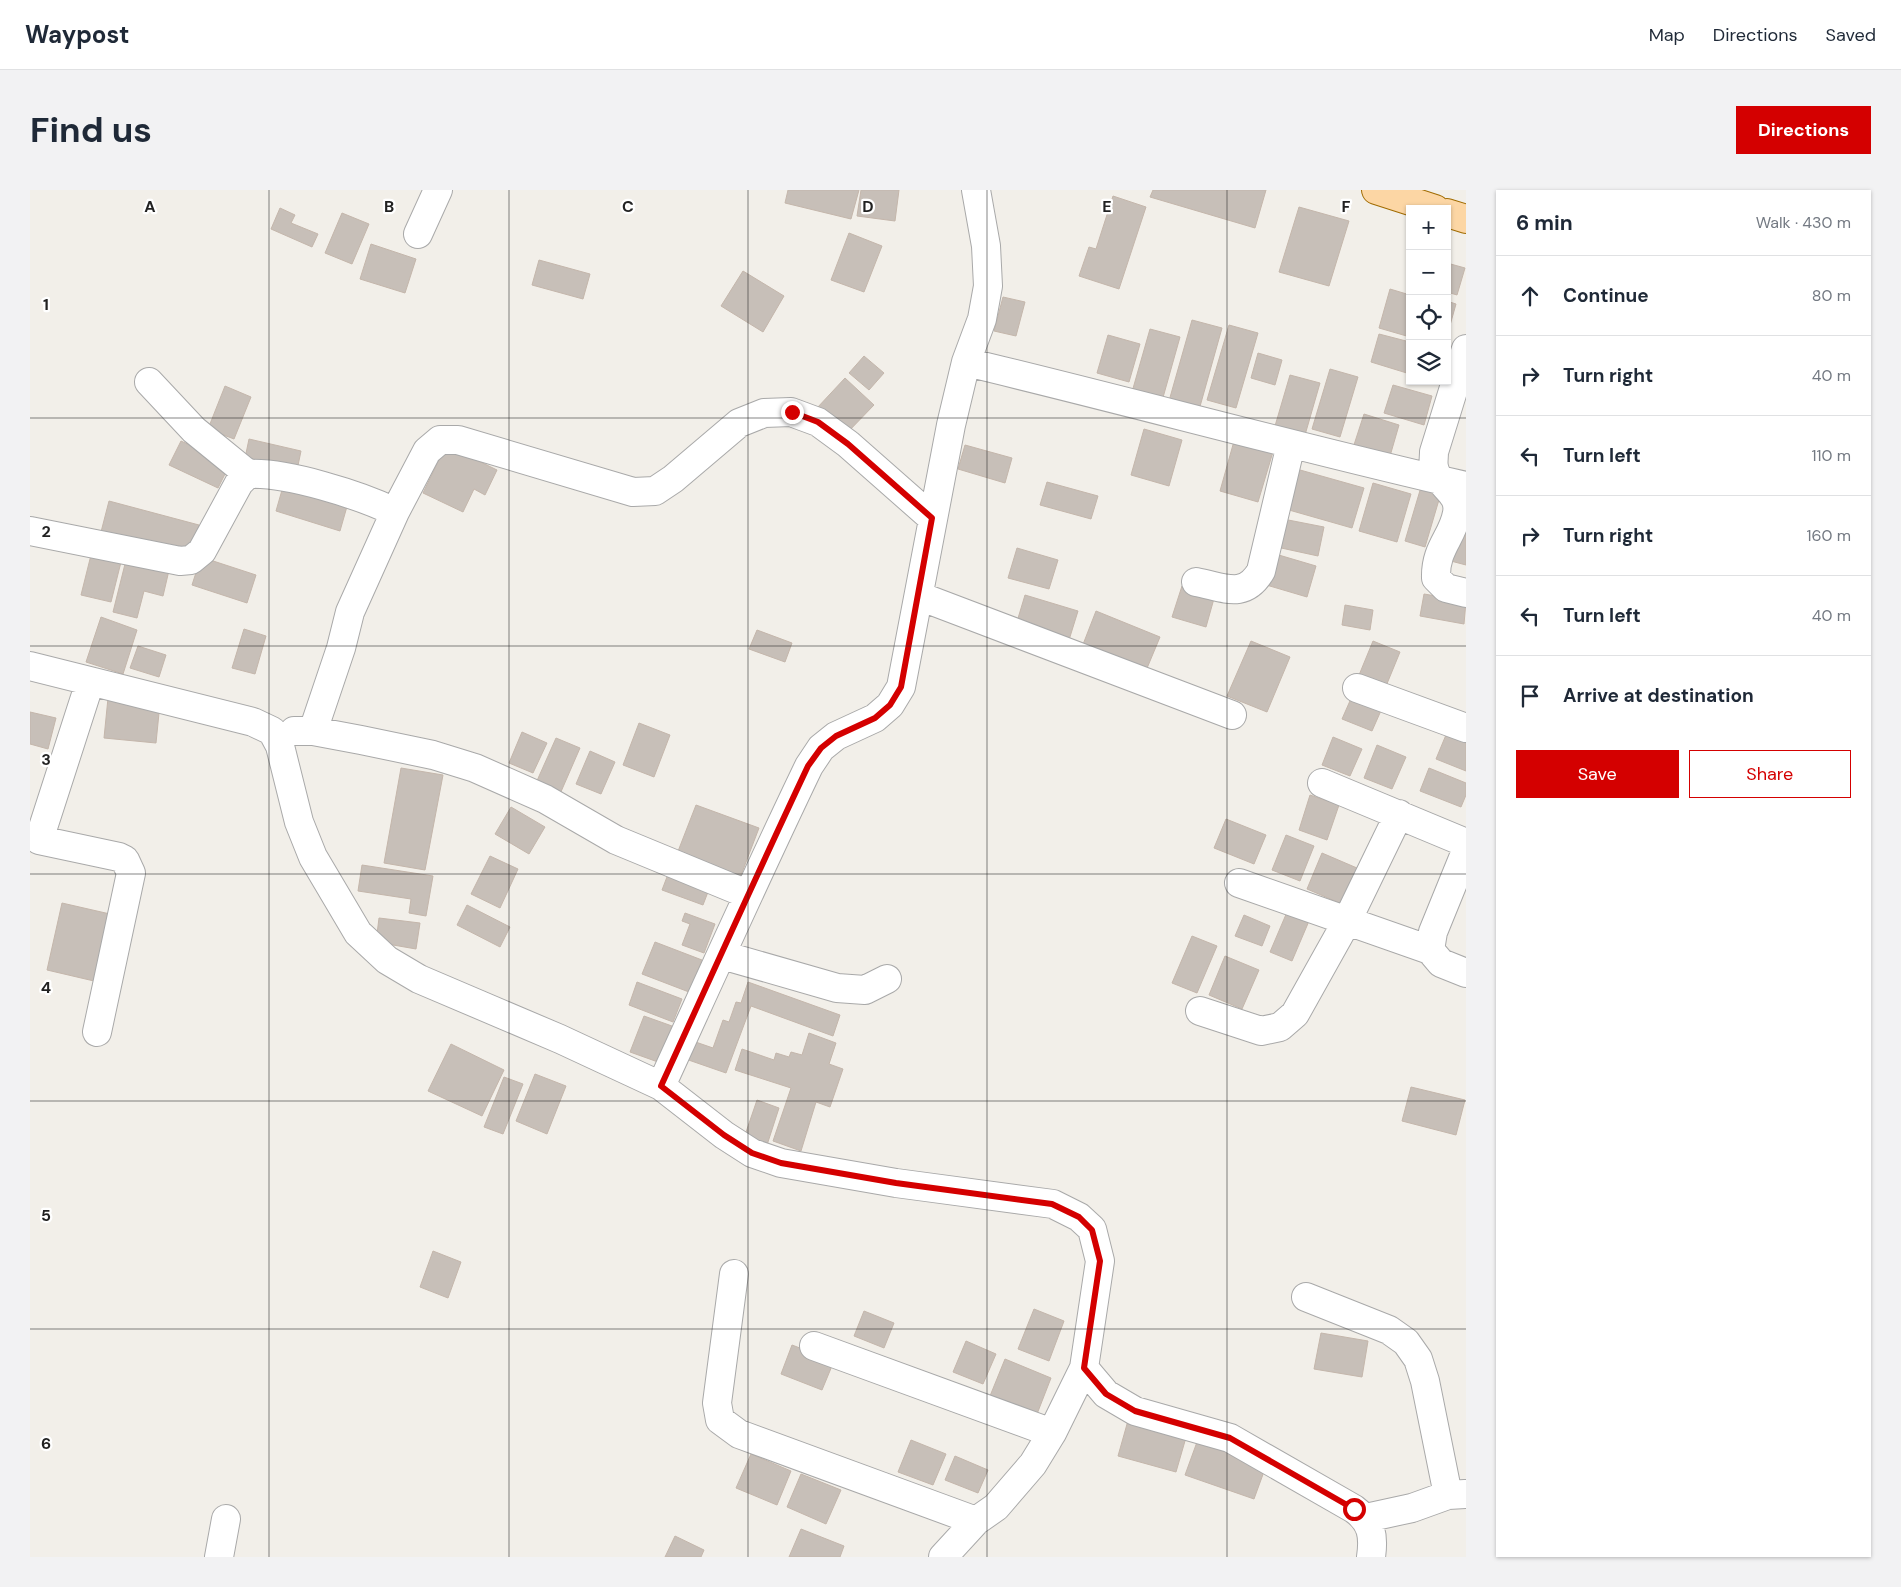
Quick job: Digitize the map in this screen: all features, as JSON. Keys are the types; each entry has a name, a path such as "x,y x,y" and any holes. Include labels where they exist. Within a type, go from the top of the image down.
{"main road":[{"path":"1386,192 1423,205"},
{"path":"1451,214 1466,219"}],"street":[{"path":"418,234 438,190"},
{"path":"661,1086 722,955 747,894 808,766 821,748 836,736 875,718 890,705 901,687 950,425 966,362 982,319 988,286 986,246 976,190"},
{"path":"1466,349 1434,452 1434,467 1440,480 1455,496 1457,513 1436,563 1436,578 1446,588 1466,593"},
{"path":"966,362 1126,400 1291,444 1466,486"},
{"path":"149,382 194,430 248,474"},
{"path":"313,731 341,648 350,612 395,512 427,451 440,440 458,440 633,492 655,491 673,479 739,422 764,413 792,412 818,422 848,444 932,518"},
{"path":"1196,582 1241,590 1253,584 1261,571 1291,444"},
{"path":"30,531 180,561 191,560 202,551 238,483 248,474 262,473 317,485 371,500 395,512"},
{"path":"919,596 1232,715"},
{"path":"30,666 253,722 272,731 313,731 433,754 475,768 545,799 616,840 747,894"},
{"path":"90,682 35,839 119,857 130,866 131,873 96,1032"},
{"path":"1357,688 1466,728"},
{"path":"272,731 280,746 299,822 314,857 358,933 387,960 419,979 560,1039 661,1086 724,1135 752,1153 781,1163 896,1183 1052,1204 1079,1217 1092,1230 1100,1261 1084,1368 1052,1433 1033,1464 996,1507 976,1521 943,1557"},
{"path":"1322,783 1466,843"},
{"path":"1200,1011 1261,1031 1280,1026 1295,1014 1347,921 1399,814"},
{"path":"1430,950 1433,932 1466,851"},
{"path":"1239,883 1430,950 1442,963 1466,973"},
{"path":"722,955 837,988 865,990 887,980"},
{"path":"734,1274 717,1403 720,1420 739,1434 976,1521"},
{"path":"1306,1297 1389,1330 1406,1342 1418,1359 1457,1494 1412,1508 1366,1518"},
{"path":"814,1346 1052,1433"},
{"path":"1084,1368 1106,1394 1135,1411 1230,1438 1366,1518 1374,1537 1371,1557"},
{"path":"219,1557 226,1519"}],"building":[{"path":"788,190 859,190 851,219 785,203"},
{"path":"861,190 899,190 895,221 857,216"},
{"path":"1153,190 1266,190 1255,228 1150,197"},
{"path":"1113,196 1146,207 1119,289 1079,276 1089,247 1096,249"},
{"path":"1299,207 1349,221 1329,286 1279,272"},
{"path":"280,208 295,215 291,223 318,234 312,247 271,229"},
{"path":"342,213 369,224 352,264 325,253"},
{"path":"849,233 882,246 864,292 831,280"},
{"path":"371,244 416,259 405,293 360,279"},
{"path":"539,260 590,274 583,299 532,285"},
{"path":"1451,264 1465,268 1457,295 1451,293"},
{"path":"743,271 784,296 763,332 721,306"},
{"path":"1390,289 1406,294 1406,336 1379,328"},
{"path":"1003,297 1025,302 1016,336 994,331"},
{"path":"1451,302 1456,304 1451,322"},
{"path":"1192,320 1222,328 1199,410 1169,401"},
{"path":"1229,325 1258,333 1236,408 1207,400"},
{"path":"1150,329 1180,337 1162,401 1132,392"},
{"path":"1379,334 1406,341 1406,373 1371,362"},
{"path":"1108,335 1140,344 1129,382 1097,373"},
{"path":"1258,353 1282,360 1275,385 1251,378"},
{"path":"864,356 884,373 869,390 849,373"},
{"path":"1330,369 1358,377 1340,437 1312,429"},
{"path":"1290,375 1320,383 1305,435 1275,426"},
{"path":"845,378 874,405 845,435 817,408"},
{"path":"1393,385 1432,396 1424,425 1384,413"},
{"path":"225,386 251,397 234,439 208,429"},
{"path":"1364,414 1399,425 1388,463 1352,451"},
{"path":"1144,429 1182,440 1169,486 1131,475"},
{"path":"1236,434 1275,445 1258,502 1220,491"},
{"path":"249,439 301,451 296,475 244,463"},
{"path":"181,441 230,464 218,488 169,465"},
{"path":"446,445 497,470 485,495 474,489 463,512 423,493"},
{"path":"965,445 1012,458 1005,483 958,469"},
{"path":"1293,468 1364,488 1352,528 1282,508"},
{"path":"1047,482 1098,496 1091,519 1040,505"},
{"path":"284,483 348,503 340,531 276,511"},
{"path":"1373,483 1411,494 1397,542 1359,531"},
{"path":"1421,487 1441,493 1425,547 1405,541"},
{"path":"109,501 199,525 190,556 101,532"},
{"path":"1278,518 1324,527 1318,556 1272,546"},
{"path":"1456,531 1466,533 1466,565 1447,560"},
{"path":"1017,548 1058,560 1049,589 1008,578"},
{"path":"1272,553 1316,566 1307,597 1263,584"},
{"path":"91,555 121,562 111,602 81,595"},
{"path":"127,556 170,566 163,596 144,591 137,618 113,612"},
{"path":"201,557 256,575 247,603 192,585"},
{"path":"1182,586 1215,595 1206,627 1172,617"},
{"path":"1424,594 1466,601 1464,624 1420,616"},
{"path":"1025,595 1078,611 1069,640 1016,625"},
{"path":"1345,605 1373,610 1370,630 1342,625"},
{"path":"1096,611 1160,637 1145,673 1082,647"},
{"path":"101,617 137,630 123,674 86,662"},
{"path":"244,629 266,636 255,674 232,668"},
{"path":"757,630 792,643 785,662 749,649"},
{"path":"1251,641 1290,657 1267,712 1227,696"},
{"path":"1373,641 1400,652 1384,691 1357,680"},
{"path":"138,646 166,655 159,677 130,668"},
{"path":"1353,694 1383,706 1372,731 1342,719"},
{"path":"108,698 160,703 156,743 104,738"},
{"path":"30,712 56,718 48,749 30,744"},
{"path":"639,723 670,735 654,777 623,765"},
{"path":"1448,730 1466,738 1466,771 1436,759"},
{"path":"522,732 547,743 533,773 509,763"},
{"path":"1333,737 1362,749 1350,776 1322,765"},
{"path":"556,738 580,748 560,794 536,783"},
{"path":"1377,745 1406,757 1392,789 1364,778"},
{"path":"590,751 615,762 601,794 576,784"},
{"path":"401,768 443,775 425,870 384,863"},
{"path":"1429,768 1466,783 1466,795 1461,807 1420,791"},
{"path":"1310,795 1339,805 1327,840 1299,830"},
{"path":"696,805 759,828 738,883 675,859"},
{"path":"511,807 545,827 529,854 495,834"},
{"path":"1226,819 1266,835 1254,864 1214,848"},
{"path":"1286,835 1314,846 1300,881 1272,870"},
{"path":"1322,853 1357,868 1342,904 1307,889"},
{"path":"490,856 518,869 500,908 471,894"},
{"path":"362,865 433,876 426,916 409,913 411,899 358,891"},
{"path":"670,869 711,884 703,905 662,890"},
{"path":"62,903 110,914 94,981 47,970"},
{"path":"467,905 510,927 500,947 457,925"},
{"path":"1287,912 1309,921 1292,961 1270,952"},
{"path":"685,913 715,924 704,953 682,945 690,924 682,921"},
{"path":"1244,915 1270,926 1262,946 1235,936"},
{"path":"379,918 420,923 416,949 376,942"},
{"path":"1192,936 1217,946 1197,993 1172,983"},
{"path":"655,942 702,960 689,992 642,974"},
{"path":"1225,956 1259,970 1242,1009 1209,995"},
{"path":"637,982 682,999 673,1022 629,1005"},
{"path":"748,982 840,1015 833,1036 751,1006 726,1073 677,1056 684,1038 713,1048 723,1020 729,1022 736,1002 741,1003"},
{"path":"644,1016 672,1026 658,1062 630,1052"},
{"path":"809,1033 836,1043 829,1064 843,1069 830,1107 816,1102 801,1151 773,1141 791,1088 735,1070 742,1049 774,1060 776,1053 789,1057 791,1052 802,1055"},
{"path":"451,1044 504,1070 482,1116 428,1091"},
{"path":"535,1074 566,1086 547,1134 516,1121"},
{"path":"504,1077 523,1084 503,1134 484,1127"},
{"path":"1411,1087 1465,1100 1456,1135 1402,1121"},
{"path":"757,1100 779,1108 767,1145 744,1138"},
{"path":"433,1251 461,1262 448,1298 420,1287"},
{"path":"1034,1309 1064,1321 1049,1361 1018,1349"},
{"path":"864,1311 894,1323 884,1348 854,1336"},
{"path":"1321,1333 1368,1341 1362,1377 1314,1369"},
{"path":"966,1341 996,1354 983,1384 953,1372"},
{"path":"792,1345 834,1361 822,1390 781,1374"},
{"path":"1005,1359 1051,1378 1037,1414 990,1396"},
{"path":"1129,1417 1187,1434 1176,1472 1118,1456"},
{"path":"911,1440 946,1454 933,1485 898,1472"},
{"path":"1197,1442 1266,1466 1254,1499 1185,1475"},
{"path":"751,1454 791,1471 777,1505 736,1488"},
{"path":"955,1456 988,1470 978,1493 945,1480"},
{"path":"801,1474 841,1490 826,1524 787,1507"},
{"path":"801,1529 844,1546 840,1557 789,1557"},
{"path":"675,1536 704,1550 701,1557 665,1557"}],"route":[{"path":"792,412 818,422 848,444 932,518 919,596 901,687 890,705 875,718 836,736 821,748 808,766 747,894 722,955 661,1086 724,1135 752,1153 781,1163 896,1183 1052,1204 1079,1217 1092,1230 1100,1261 1084,1368 1106,1394 1135,1411 1211,1431 1230,1438 1354,1509"}]}
